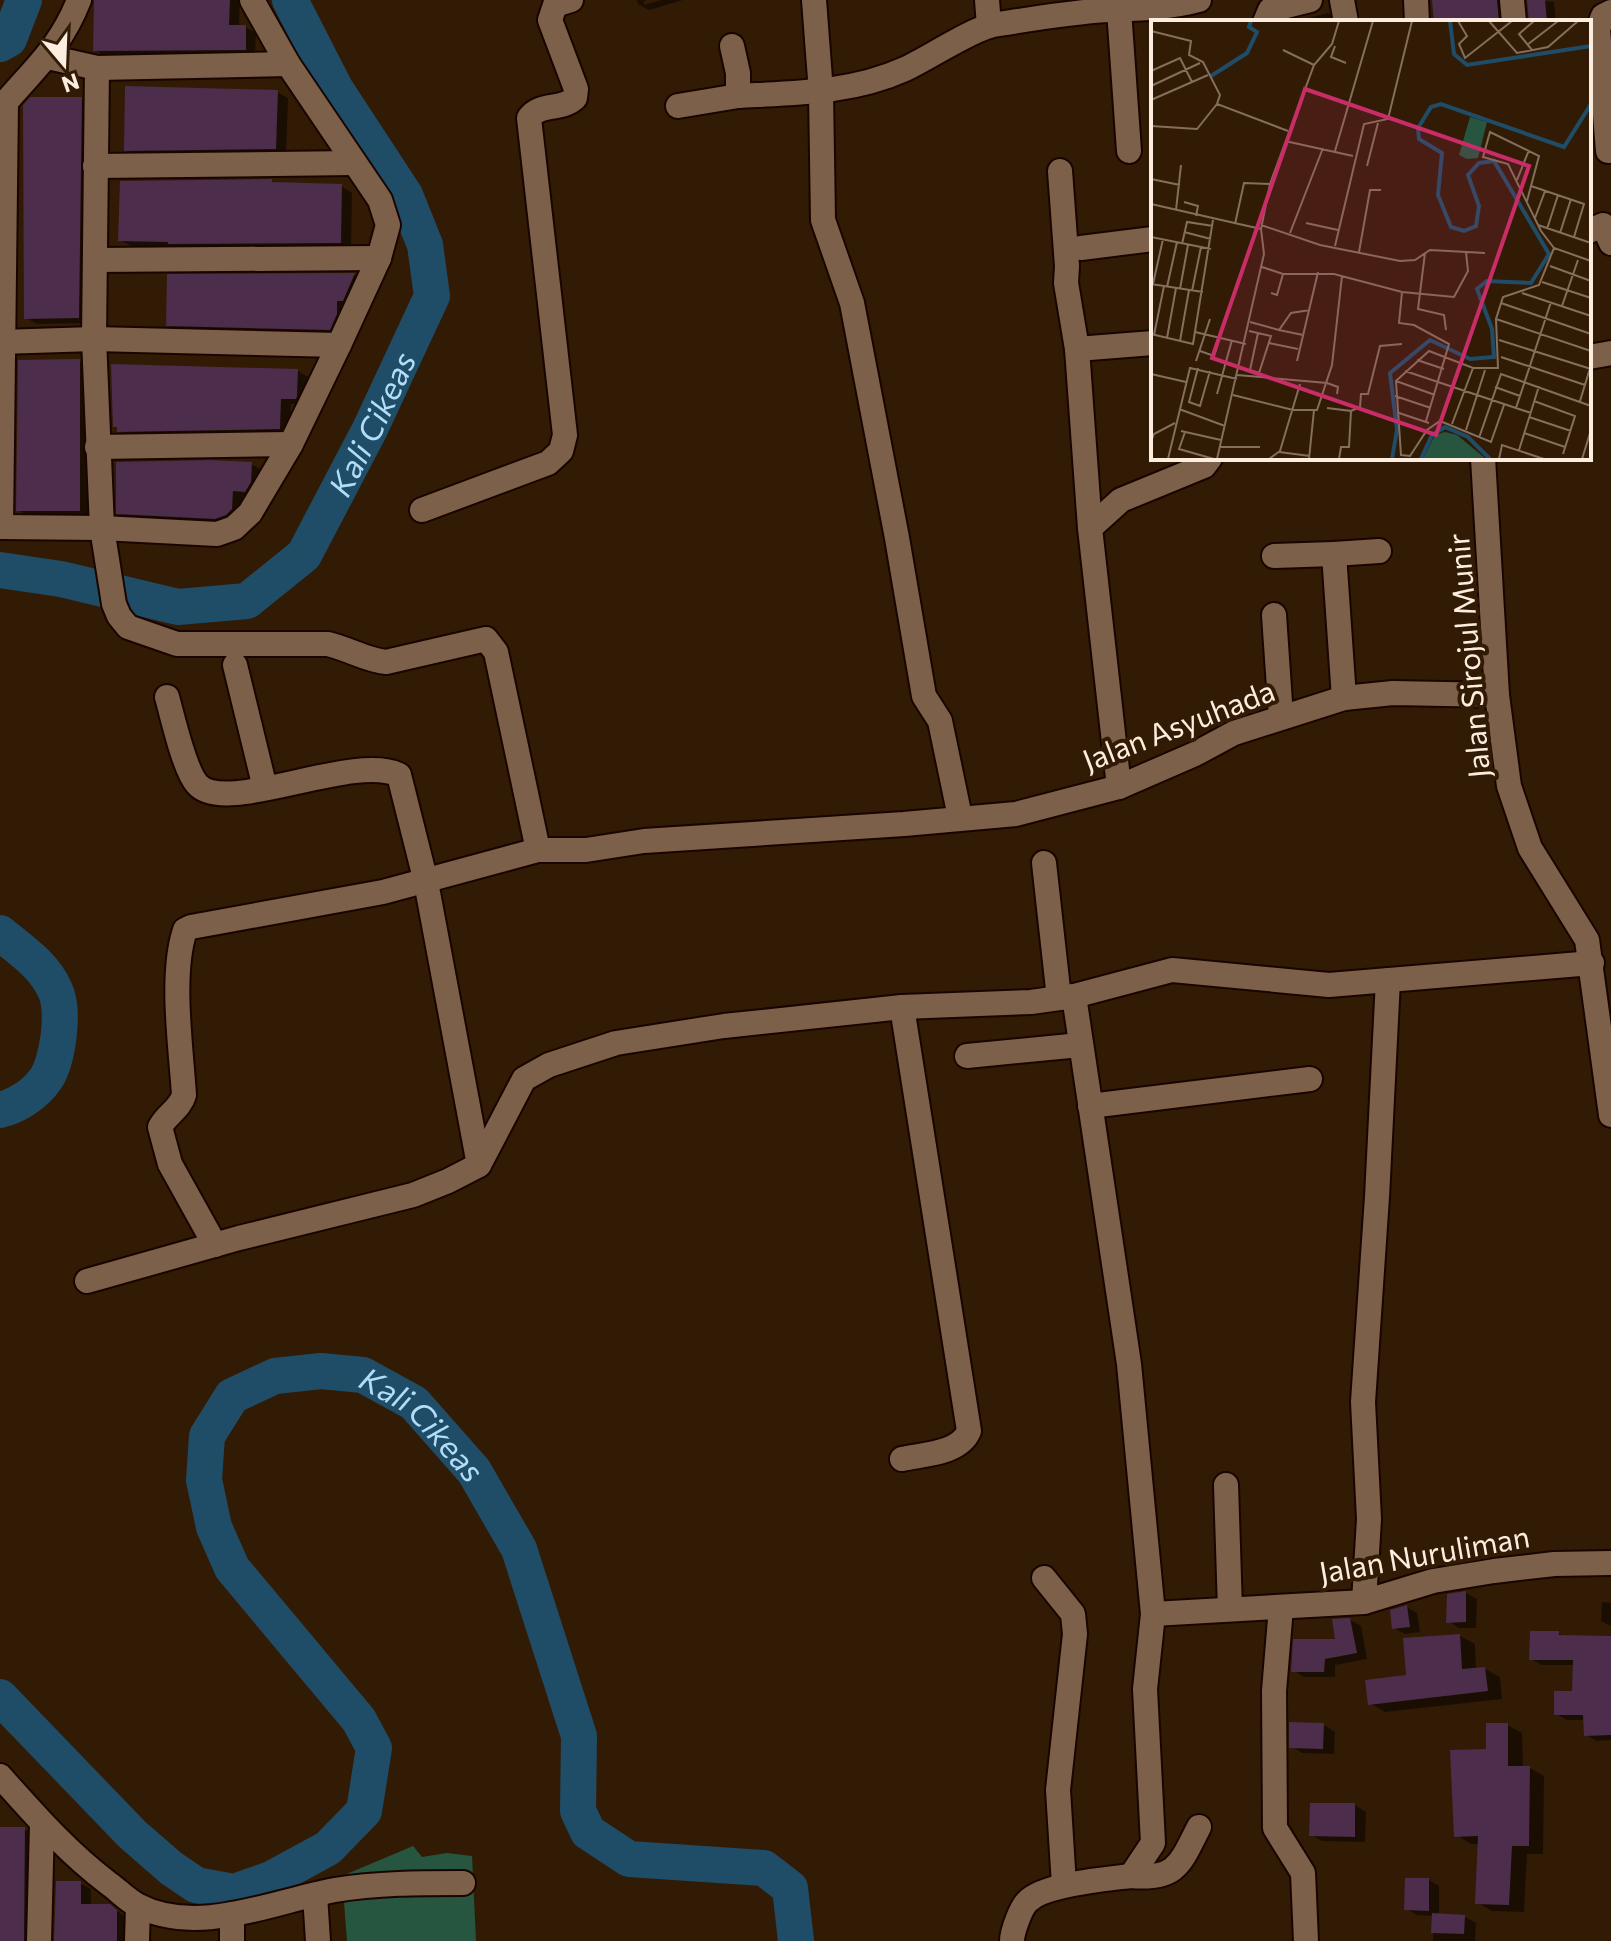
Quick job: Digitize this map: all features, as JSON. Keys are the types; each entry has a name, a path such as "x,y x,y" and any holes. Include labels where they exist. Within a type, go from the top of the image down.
{"street":[{"path":"79,0 48,57 3,103 0,527 217,534 234,528 250,513 291,444 379,258 388,225 380,200 288,64 252,0"},
{"path":"422,510 548,463 561,451 565,435 529,118 539,108 568,105 575,98 576,89 550,20 555,5 571,0"},
{"path":"814,0 821,92 823,220 852,303 924,696 940,721 960,817"},
{"path":"987,0 989,26"},
{"path":"678,106 738,96 821,92 852,87 904,69 989,26 1111,7 1176,6 1199,0"},
{"path":"1266,20 1270,10 1310,0"},
{"path":"1342,0 1346,20"},
{"path":"1416,0 1417,20"},
{"path":"1512,0 1514,20"},
{"path":"1111,7 1129,151"},
{"path":"1603,151 1598,29 1603,16 1611,12"},
{"path":"732,46 738,73 738,96"},
{"path":"48,57 97,68 288,64"},
{"path":"97,68 94,339 97,447 105,560 119,616 128,627 177,644 328,644 373,661 386,662 486,639 496,652 538,850"},
{"path":"95,166 354,163"},
{"path":"1060,171 1066,283 1077,349 1090,528 1119,787"},
{"path":"1591,230 1603,225 1611,243"},
{"path":"1081,248 1151,239"},
{"path":"95,260 379,258"},
{"path":"2,342 94,339 339,345"},
{"path":"1077,349 1151,343"},
{"path":"1591,357 1611,353"},
{"path":"97,447 291,444"},
{"path":"1090,528 1121,500 1204,466 1208,460"},
{"name":"Jalan Sirojul Munir","path":"1483,460 1497,695 1509,786 1530,848 1597,947 1611,1115"},
{"path":"1274,556 1379,551"},
{"path":"1334,554 1344,698"},
{"path":"1274,615 1281,717"},
{"path":"235,665 265,788"},
{"name":"Jalan Asyuhada","path":"215,1245 170,1164 160,1127 165,1117 181,1104 184,1095 178,972 180,944 185,930 426,882 538,850 586,850 644,841 1016,814 1119,787 1195,754 1234,733 1344,698 1393,693 1497,695"},
{"path":"167,697 184,755 197,785 213,794 240,793 327,775 379,769 399,775 426,882 479,1165"},
{"path":"1044,863 1066,997 1080,1045 1129,1364 1153,1614 1145,1689 1153,1843 1131,1876"},
{"path":"87,1281 413,1195 448,1181 479,1165 524,1079 549,1065 631,1041 724,1026 902,1007 1031,1002 1066,997 1172,970 1329,985 1388,980 1597,947"},
{"path":"1364,1602 1369,1519 1363,1402 1388,980"},
{"path":"902,1007 969,1431 957,1446 902,1459"},
{"path":"967,1056 1080,1045"},
{"path":"1090,1106 1310,1079"},
{"path":"1226,1485 1230,1609"},
{"name":"Jalan Nuruliman","path":"1153,1614 1364,1602 1433,1581 1494,1571 1554,1564 1611,1563"},
{"path":"1044,1578 1073,1614 1075,1634 1058,1790 1064,1885"},
{"path":"1281,1607 1274,1691 1275,1828 1303,1873 1306,1941"},
{"path":"0,1776 81,1862 138,1906 182,1916 213,1917 315,1895 394,1883 463,1883"},
{"path":"39,1941 42,1824"},
{"path":"1012,1941 1012,1932 1028,1901 1064,1885 1131,1876 1152,1878 1170,1873 1184,1856 1199,1827"},
{"path":"315,1895 318,1941"},
{"path":"137,1941 138,1906"},
{"path":"232,1914 232,1941"}],"green space":[{"path":"413,1846 422,1857 447,1853 472,1856 476,1941 347,1941 342,1876"}],"building":[{"path":"94,0 230,0 229,25 246,25 246,50 93,51"},
{"path":"1432,0 1497,0 1499,20 1434,20"},
{"path":"1527,0 1545,0 1547,20 1529,20"},
{"path":"125,86 278,90 276,149 124,151"},
{"path":"30,97 82,97 79,318 24,319 23,105"},
{"path":"272,179 272,182 342,184 341,243 168,244 118,241 120,181"},
{"path":"355,273 343,301 337,301 337,314 330,330 166,326 167,274"},
{"path":"80,359 80,511 16,511 18,360"},
{"path":"111,364 298,369 297,396 296,399 281,399 280,429 117,432 117,427 113,427"},
{"path":"116,462 252,462 251,482 245,492 233,491 232,509 226,515 215,519 116,514"},
{"path":"1466,1591 1466,1622 1446,1623 1447,1594"},
{"path":"1407,1605 1410,1627 1392,1629 1390,1610"},
{"path":"1350,1618 1357,1653 1325,1659 1324,1672 1291,1672 1293,1639 1335,1639 1332,1619"},
{"path":"1530,1631 1611,1636 1611,1735 1584,1736 1583,1715 1554,1715 1554,1691 1572,1691 1573,1660 1529,1660"},
{"path":"1460,1634 1462,1669 1485,1667 1488,1691 1368,1705 1365,1680 1406,1675 1403,1638"},
{"path":"1289,1722 1324,1723 1323,1749 1289,1748"},
{"path":"1486,1723 1508,1723 1508,1766 1530,1766 1529,1846 1512,1846 1509,1905 1475,1904 1478,1836 1454,1837 1450,1750 1486,1749"},
{"path":"1310,1803 1355,1803 1355,1837 1309,1836"},
{"path":"0,1827 25,1827 24,1941 0,1941"},
{"path":"1405,1878 1429,1878 1429,1911 1404,1910"},
{"path":"56,1881 81,1881 81,1904 110,1904 117,1910 117,1941 54,1941"},
{"path":"1432,1913 1465,1915 1464,1934 1431,1933"}],"waterway":[{"name":"Kali Cikeas","path":"0,44 9,39 24,0"},
{"name":"Kali Cikeas","path":"0,570 61,579 178,607 247,601 304,555 370,429 432,296 425,245 405,195 335,88 290,0"},
{"name":"Kali Cikeas","path":"0,933 45,973 58,999 60,1023 53,1061 45,1080 25,1099 0,1110"},
{"name":"Kali Cikeas","path":"0,1697 132,1834 196,1885 234,1892 271,1879 328,1848 364,1811 374,1748 359,1720 232,1568 214,1527 204,1480 207,1436 232,1396 275,1376 321,1371 363,1375 414,1403 474,1471 519,1549 579,1736 578,1811 588,1832 629,1859 764,1868 790,1888 796,1941"}]}
